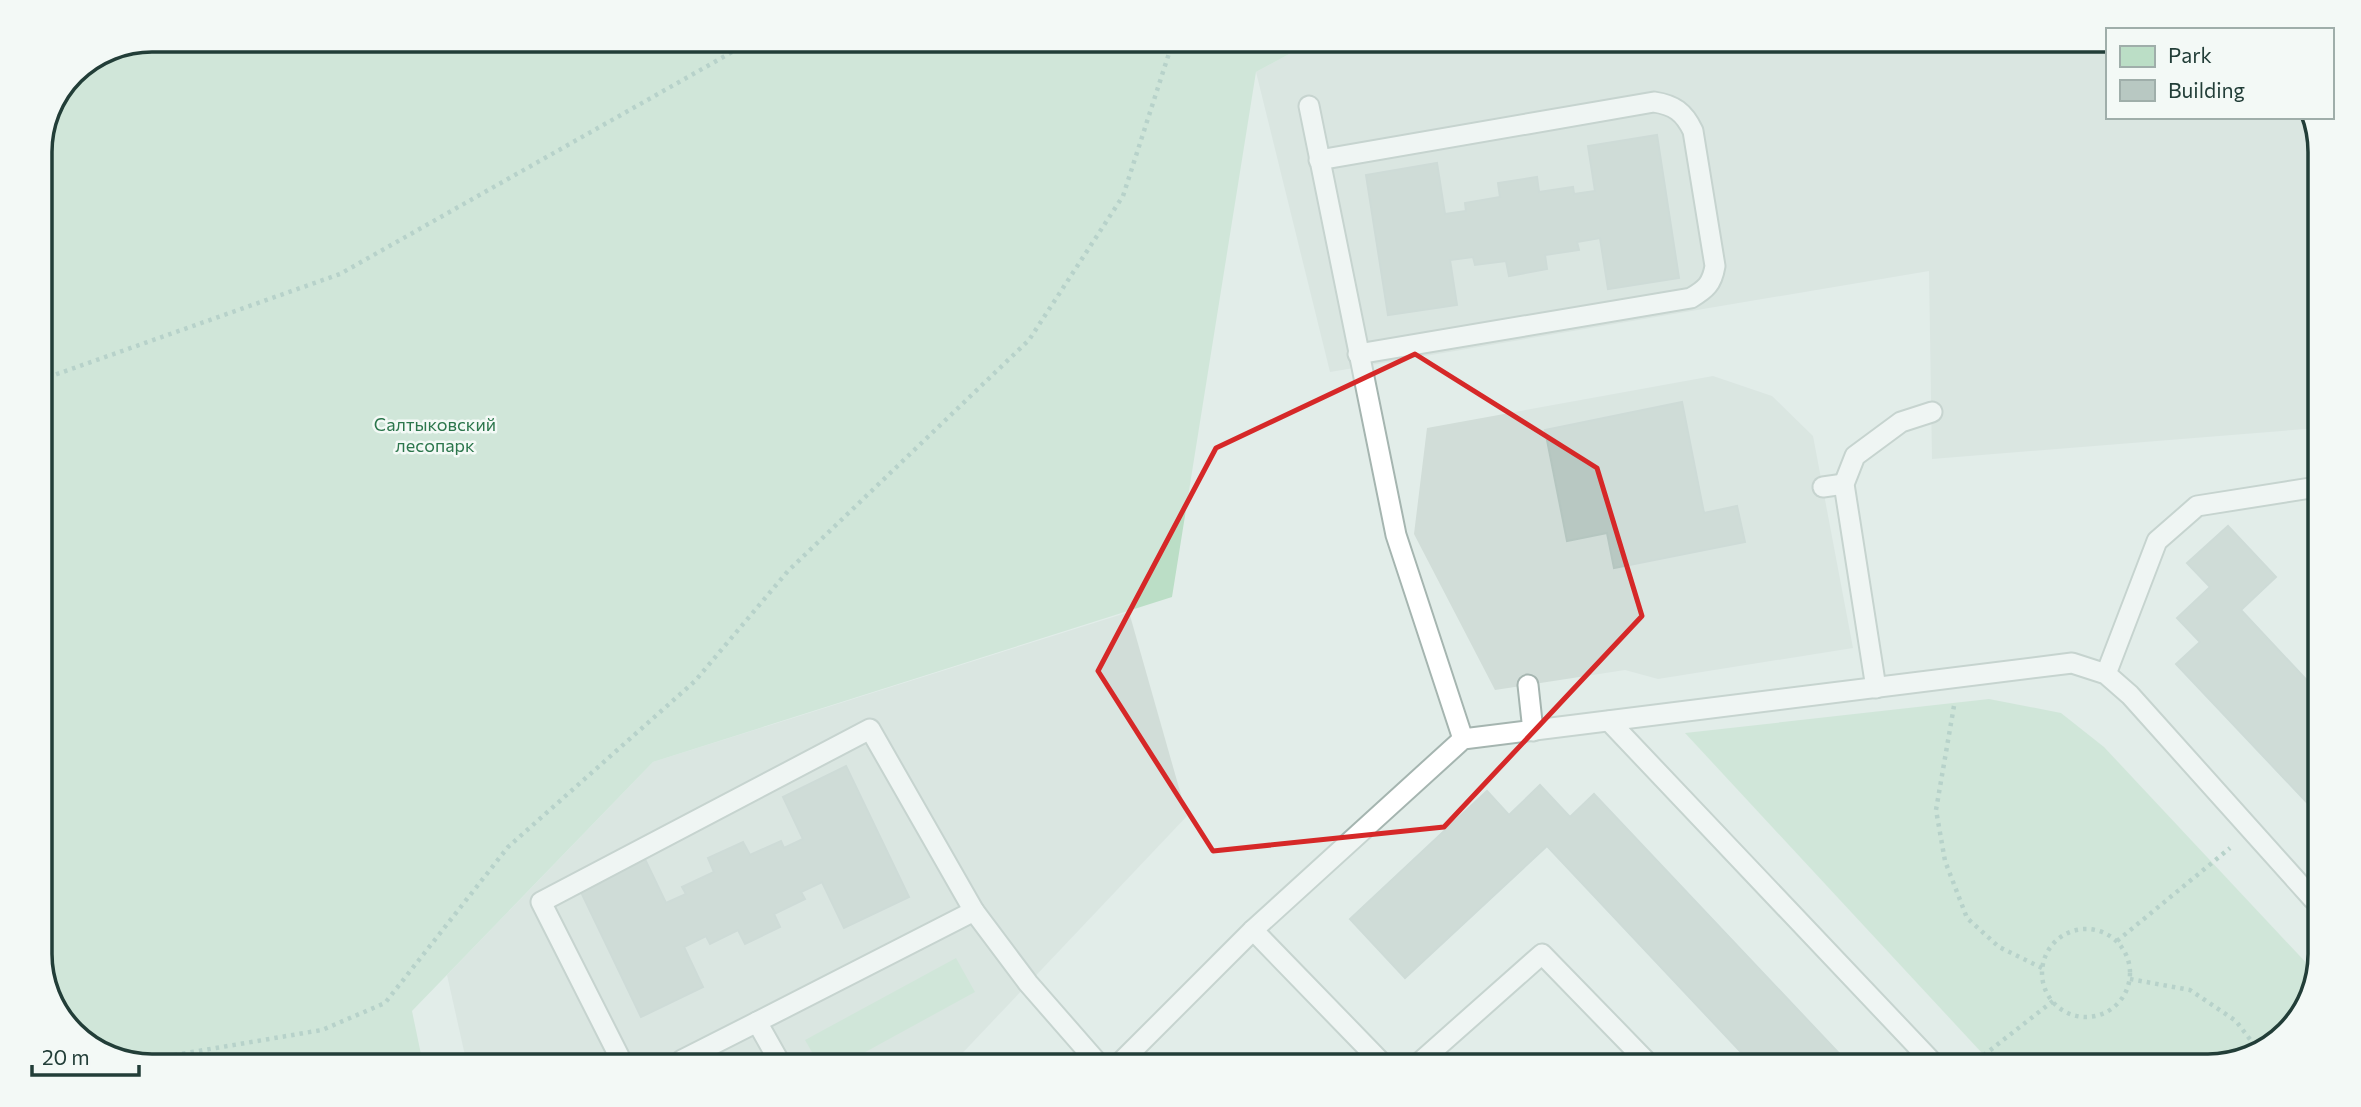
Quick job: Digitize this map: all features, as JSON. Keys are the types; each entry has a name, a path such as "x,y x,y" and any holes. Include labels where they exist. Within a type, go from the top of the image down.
{"lane":[{"path":"1319,160 1654,102 1670,104 1685,116 1693,131 1714,266 1713,281 1704,290 1691,298 1358,354"},
{"path":"1309,106 1396,535 1464,739"},
{"path":"1876,688 1844,484 1855,456 1901,422 1932,412"},
{"path":"1823,487 1844,484"},
{"path":"2106,674 2157,541 2197,506 2308,488"},
{"path":"1129,1054 1252,930 1464,739 2072,663 2106,674 2130,695 2308,894"},
{"path":"1528,685 1533,731"},
{"path":"1609,721 1925,1054"},
{"path":"618,1054 541,902 870,729 974,911 1028,983 1090,1054"},
{"path":"694,1054 974,911"},
{"path":"1252,930 1373,1054"},
{"path":"1429,1054 1542,954 1638,1054"},
{"path":"757,1022 775,1054"}],"path":[{"path":"53,375 340,274 732,52"},
{"path":"181,1054 322,1030 385,1003 508,847 695,681 788,570 1029,340 1123,197 1169,52"},
{"path":"1959,678 1936,810 1945,861 1967,918 1999,947 2042,968"},
{"path":"2117,941 2250,831"},
{"path":"2078,929 2092,929 2117,941 2126,952 2130,979 2119,1003 2095,1016 2081,1017 2068,1013 2053,1001 2043,982 2042,968 2046,954 2065,934 2078,929"},
{"path":"2130,979 2190,990 2236,1021 2253,1044"},
{"path":"1985,1054 2053,1001"}],"highlighted area":[{"path":"1415,354 1597,468 1642,616 1444,827 1213,851 1098,671 1216,448"}],"shaded area":[{"path":"1293,52 2106,52 2106,119 2303,119 2308,146 2308,429 1932,459 1929,271 1330,372 1256,72"},
{"path":"1713,376 1772,396 1813,436 1853,648 1658,679 1625,670 1495,690 1414,534 1427,428"},
{"path":"1129,612 1187,816 962,1054 465,1054 447,975 653,762"}],"green space":[{"name":"Салтыковский лесопарк","path":"153,52 1293,52 1256,72 1172,597 653,762 412,1011 421,1054 133,1053 114,1047 92,1034 73,1015 58,987 53,961 53,146 60,114 69,97 82,82 97,69 114,60"},
{"path":"1989,699 2061,713 2104,747 2307,964 2301,993 2288,1015 2264,1038 2221,1054 1983,1054 1685,733"},
{"path":"956,958 975,992 862,1054 813,1054 805,1040"}],"building":[{"path":"1657,135 1679,278 1608,289 1600,238 1577,242 1579,250 1545,255 1547,269 1509,276 1506,261 1475,265 1473,257 1450,260 1457,305 1388,315 1366,175 1437,163 1445,214 1466,211 1465,203 1500,197 1498,183 1537,177 1539,192 1573,187 1574,194 1595,191 1588,146"},
{"path":"1682,402 1704,513 1737,506 1745,542 1614,568 1607,533 1567,541 1545,430"},
{"path":"2228,526 2276,577 2241,610 2308,682 2308,804 2176,664 2200,642 2177,618 2210,587 2187,563"},
{"path":"846,766 909,897 844,928 822,882 801,892 805,899 774,914 780,927 745,944 738,930 710,944 706,936 684,947 703,987 641,1017 579,888 644,857 666,903 686,894 682,887 714,872 708,858 743,842 750,855 781,841 784,848 803,839 783,797"},
{"path":"1540,785 1570,817 1594,794 1840,1054 1743,1054 1547,846 1405,978 1350,919 1487,791 1509,815"}]}
